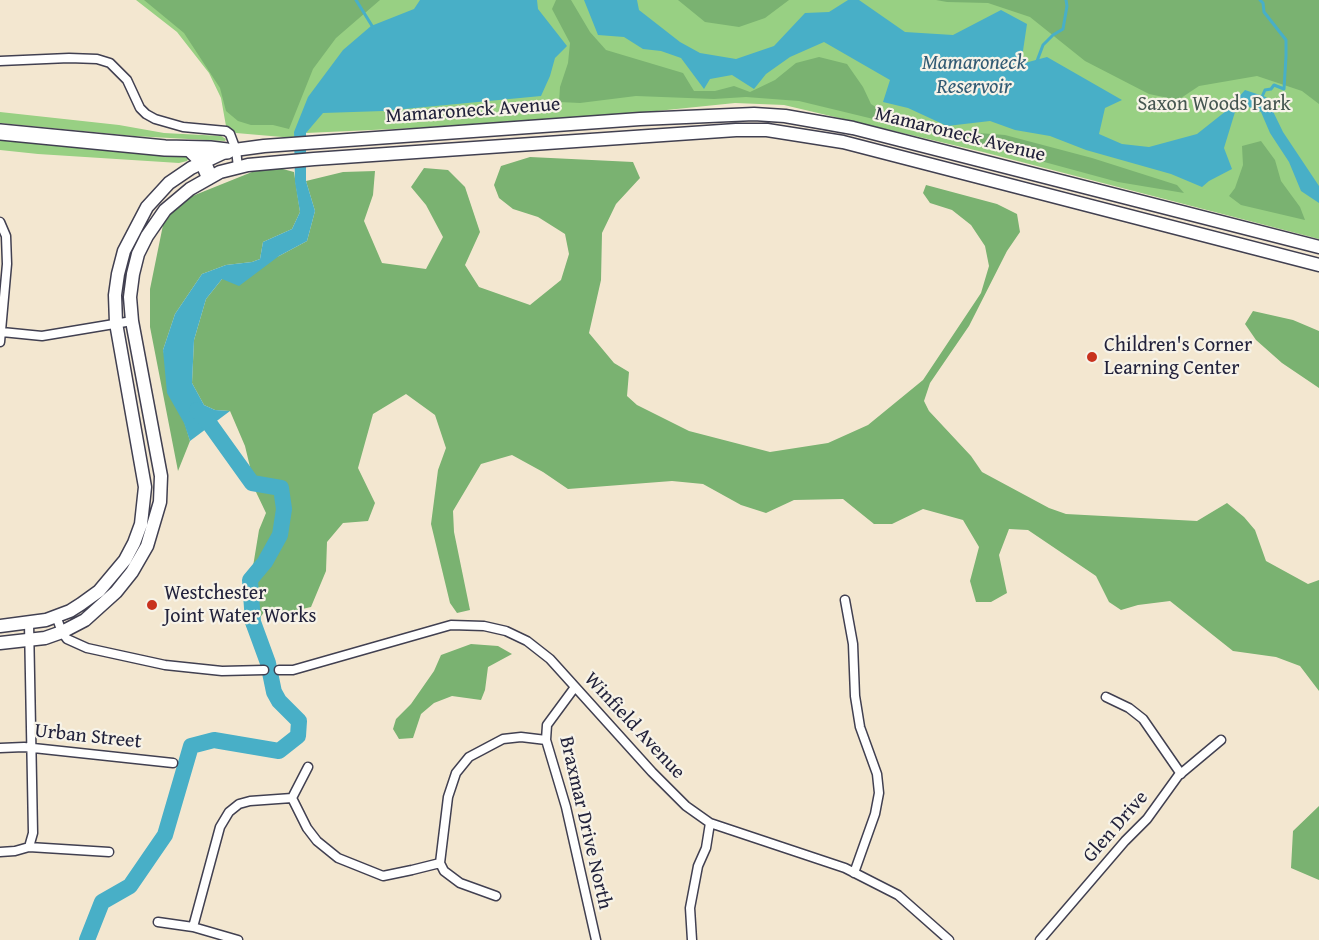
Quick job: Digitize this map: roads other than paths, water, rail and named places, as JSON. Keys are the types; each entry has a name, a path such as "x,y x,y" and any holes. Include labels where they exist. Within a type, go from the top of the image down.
{"highway":[{"path":"0,132 190,149 232,150"},
{"path":"190,149 206,169"}],"main road":[{"name":"Mamaroneck Avenue","path":"0,643 29,641 62,632 99,609 117,592 147,546 160,502 161,477 132,321 130,297 133,274 138,254 147,236 165,210 190,189 206,169 232,150 312,142 692,116 754,114 815,120 843,126 1319,247"},
{"name":"Mamaroneck Avenue","path":"0,626 29,623 70,611 99,591 125,560 134,543 141,524 145,486 116,323 115,295 118,274 124,251 147,207 169,183 191,168 238,167 314,159 736,130 767,130 843,142 1319,265"}],"street":[{"path":"0,61 69,58 97,59 110,63 127,80 140,108 146,114 183,127 226,131 231,134 232,150 238,167"},
{"path":"692,116 694,133"},
{"path":"0,222 6,236 7,264 0,342"},
{"path":"1277,255 1282,237"},
{"path":"2,332 42,336 132,321"},
{"path":"845,600 853,644 855,696 860,727 877,774 879,793 875,814 854,873"},
{"path":"56,616 67,639 87,648 165,664 222,671 264,670"},
{"path":"29,623 33,833 29,847"},
{"name":"Winfield Avenue","path":"279,670 293,670 451,625 484,626 506,631 527,641 550,660 652,772 686,806 710,823 835,864 854,873 898,895 949,940"},
{"name":"Braxmar Drive North","path":"575,687 547,725 546,740 566,807 596,940"},
{"path":"1106,697 1143,719 1181,774"},
{"path":"496,896 460,883 444,871 440,863 448,797 456,773 469,757 503,739 521,737 546,740"},
{"name":"Glen Drive","path":"1040,940 1125,841 1147,819 1181,774 1221,740"},
{"name":"Urban Street","path":"0,748 32,748 173,763"},
{"path":"292,798 308,767"},
{"path":"292,798 317,841 338,858 383,876 440,863"},
{"path":"193,927 214,843 229,812 239,804 250,801 292,798"},
{"path":"692,940 690,908 694,884 706,848 710,823"},
{"path":"0,852 29,847 109,852"},
{"path":"158,922 193,927 238,940"}],"water":[{"path":"420,0 537,0 538,9 567,46 555,58 541,96 383,111 323,113 306,133 306,181 315,211 307,241 279,256 239,286 222,279 206,299 194,340 192,383 204,405 215,410 230,411 190,441 184,423 167,393 163,350 175,314 202,274 226,265 260,259 263,242 292,229 300,212 295,182 294,132 308,97 343,50 371,26 414,9"},
{"name":"Mamaroneck Reservoir","path":"584,0 637,0 639,10 680,42 700,53 736,59 774,46 805,13 829,12 848,0 859,0 905,32 953,35 1001,10 1027,24 1021,64 1047,57 1122,100 1105,108 1099,134 1122,144 1149,147 1197,134 1226,111 1245,90 1266,97 1283,132 1319,186 1319,203 1301,191 1289,162 1270,133 1261,112 1247,106 1235,112 1224,148 1232,169 1202,187 1171,174 1086,150 1050,136 1015,130 990,121 947,126 908,108 883,102 890,80 824,42 790,57 766,74 754,89 732,75 710,79 704,89 681,58 661,51 643,49 624,37 598,35"}],"waterway":[{"path":"356,0 374,29"},
{"path":"1037,61 1043,45 1063,29 1066,0"},
{"path":"1260,0 1263,3 1264,12 1286,40 1284,89 1274,85 1271,89 1265,90 1261,99"},
{"path":"87,940 102,902 130,886 165,835 191,746 214,740 279,751 298,736 299,721 279,701 274,692 268,663 253,622 250,580 265,562 280,535 284,509 281,488 252,483 197,410"}],"place":[{"name":"Children's Corner Learning Center","path":"1092,357"},
{"name":"Westchester Joint Water Works","path":"152,605"}],"park label":[{"name":"Saxon Woods Park","path":"1214,105"}]}
